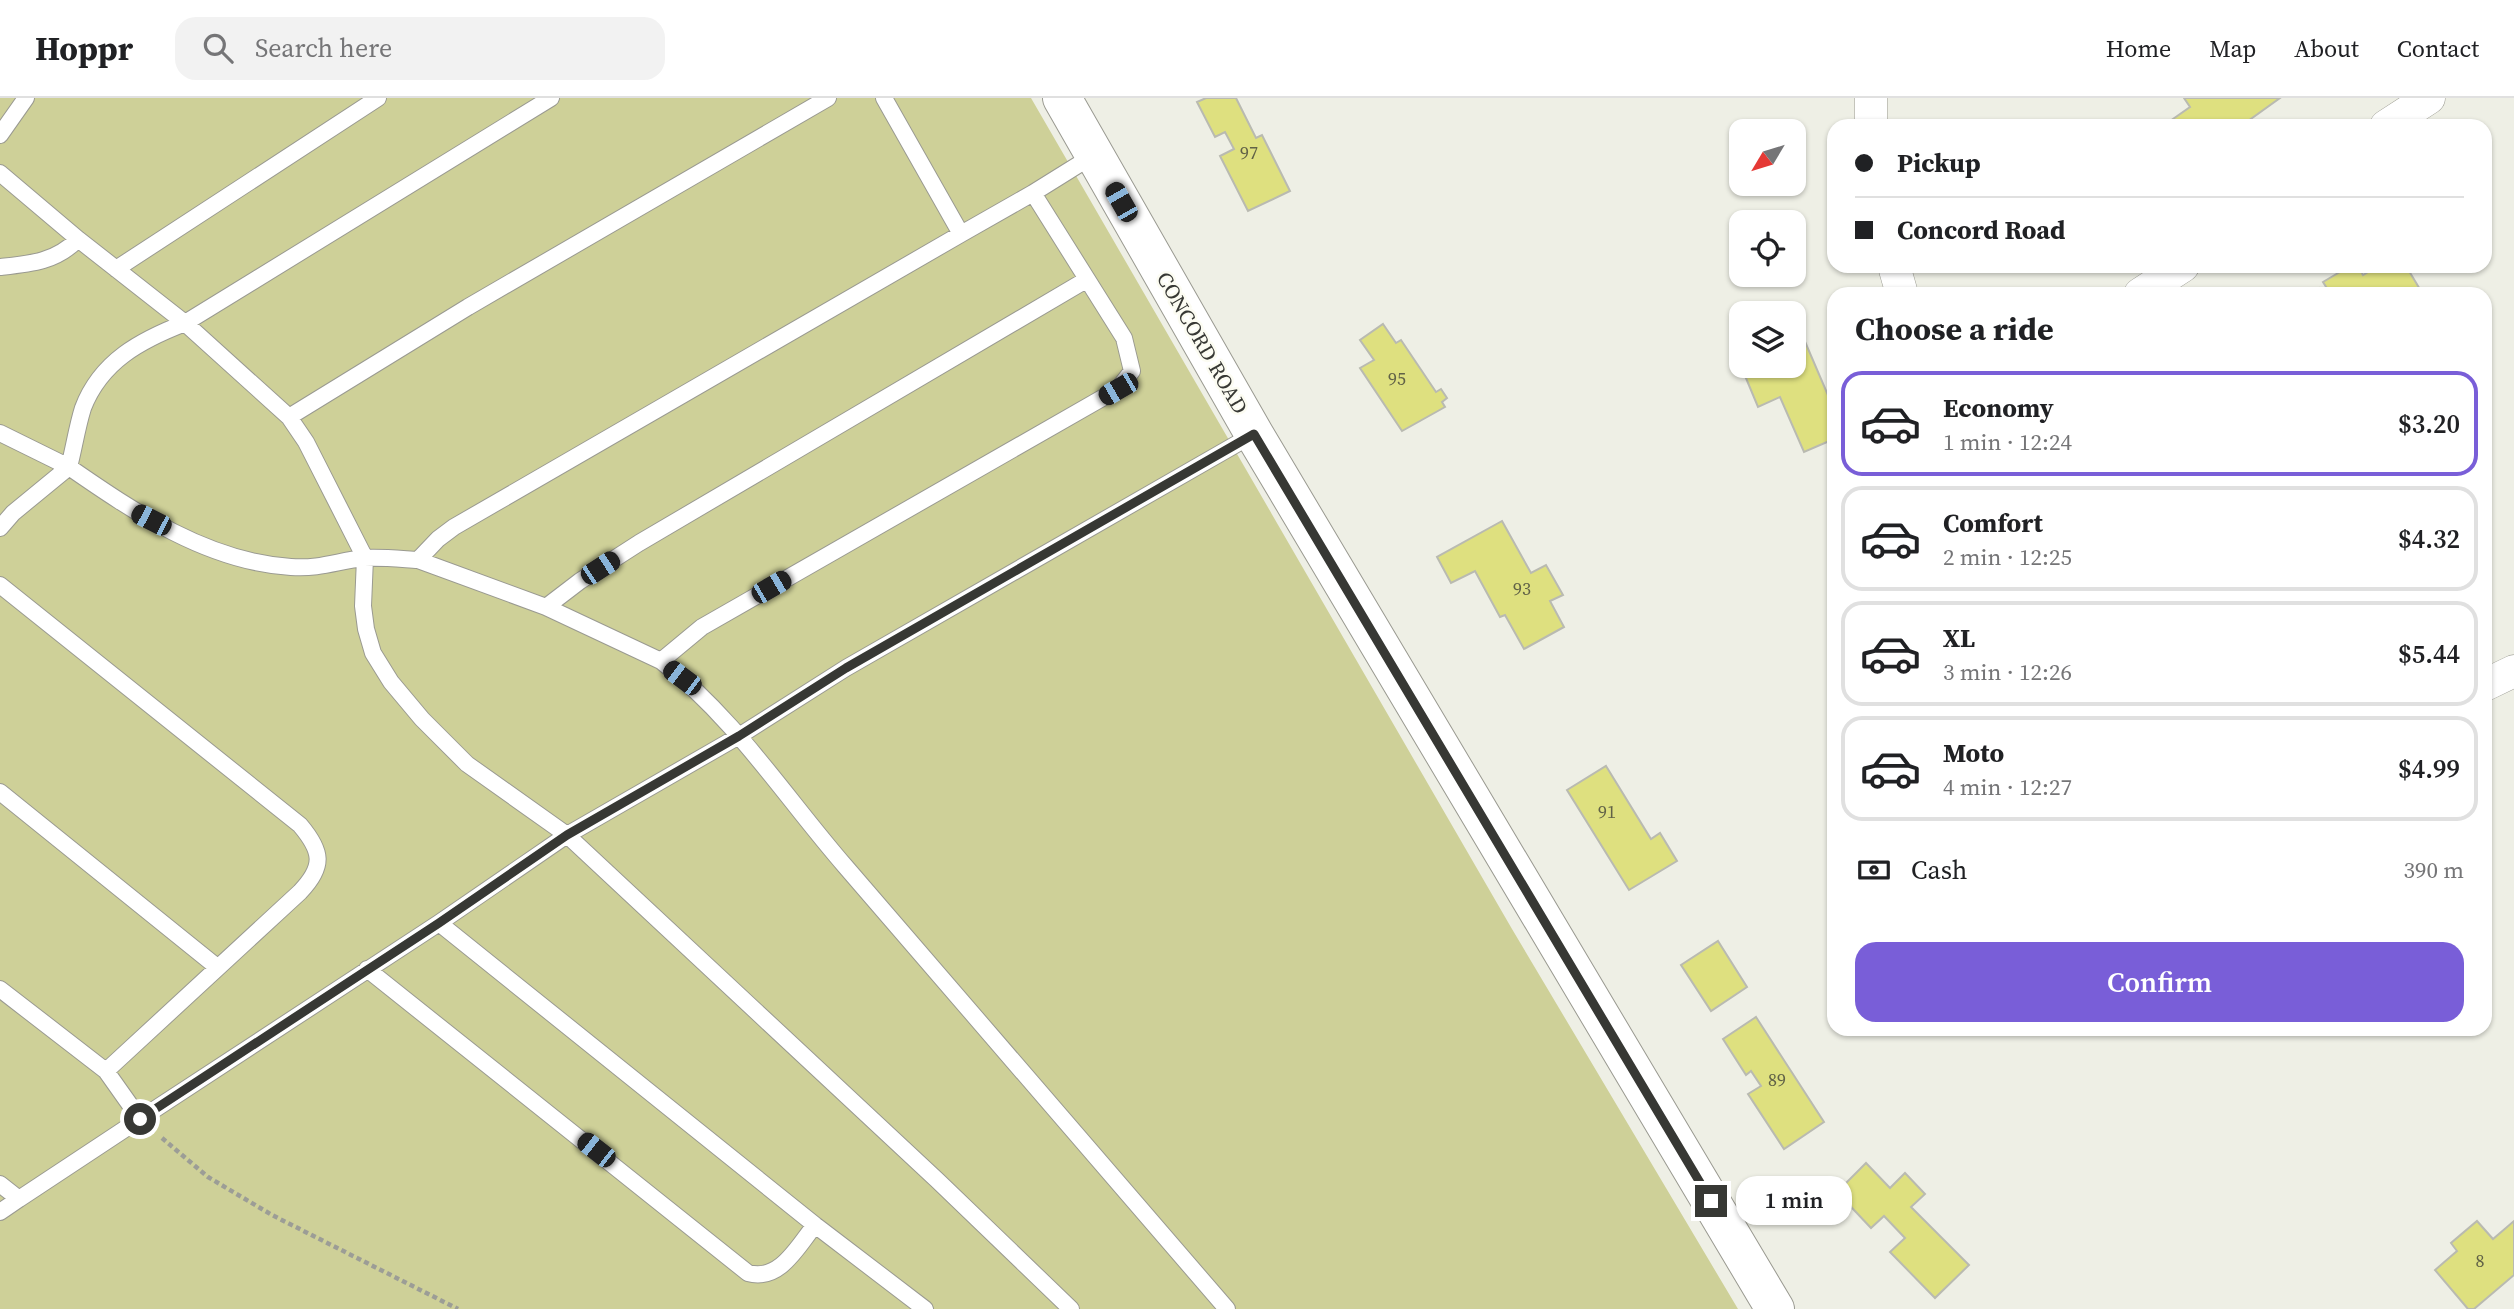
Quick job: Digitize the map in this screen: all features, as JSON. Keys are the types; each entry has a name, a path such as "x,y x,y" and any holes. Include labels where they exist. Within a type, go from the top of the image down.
{"street":[{"name":"CONCORD ROAD","path":"1062,98 1254,434 1774,1309"},
{"path":"1871,98 1871,119"},
{"path":"2397,119 2429,98"},
{"path":"2151,287 2172,273"},
{"path":"2492,682 2514,671"}],"lane":[{"path":"0,135 26,98"},
{"path":"116,270 379,98"},
{"path":"0,528 12,513 69,467 83,408 100,377 120,356 154,335 185,323 551,98"},
{"path":"289,417 468,307 828,98"},
{"path":"884,98 961,234"},
{"path":"418,560 454,527 1094,155"},
{"path":"0,173 116,270 185,323 289,417 306,442 365,558 363,606 373,653 391,682 422,719 467,764 567,835 937,1180 1071,1309"},
{"path":"661,661 702,627 1118,389 1132,371 1124,338 1033,192"},
{"path":"0,267 46,261 69,248 78,239"},
{"path":"546,607 580,581 639,543 1086,280"},
{"path":"0,433 69,467 129,509 227,554 262,563 319,568 365,558 418,560 546,607 661,661 702,696 739,736 819,837 1227,1309"},
{"path":"0,1212 439,923 567,835 739,736 846,668 1254,434"},
{"path":"0,585 300,825 310,837 318,855 317,872 309,882 106,1071"},
{"path":"0,792 217,967"},
{"path":"439,923 815,1225 925,1309"},
{"path":"368,969 745,1272 759,1276 776,1270 815,1225"},
{"path":"0,989 106,1071 140,1119"},
{"path":"0,1184 19,1199"}],"path":[{"path":"140,1119 208,1177 272,1215 458,1309"}],"green space":[{"path":"0,98 1031,98 1512,929 1738,1309 0,1309"}],"building":[{"path":"1206,98 1236,98 1256,138 1262,135 1290,191 1248,211 1220,156 1234,149 1225,132 1215,137 1197,102"},
{"path":"2184,98 2280,98 2251,119 2173,119 2190,107"},
{"path":"2338,273 2410,273 2419,287 2326,287 2323,282"},
{"path":"1383,324 1396,343 1401,340 1436,392 1441,389 1447,398 1442,402 1445,407 1402,431 1360,368 1374,360 1360,340"},
{"path":"1806,344 1827,393 1827,442 1804,452 1780,397 1758,407 1746,378 1806,378"},
{"path":"1502,521 1531,573 1546,565 1563,595 1550,601 1564,627 1524,649 1505,615 1500,617 1475,571 1451,583 1437,557"},
{"path":"1606,766 1651,839 1660,833 1677,861 1629,890 1567,790"},
{"path":"1718,941 1747,987 1711,1011 1681,965"},
{"path":"1756,1017 1824,1122 1784,1149 1748,1094 1761,1086 1751,1071 1746,1075 1723,1039"},
{"path":"1866,1163 1890,1188 1905,1173 1925,1194 1911,1207 1969,1265 1935,1298 1890,1252 1905,1238 1884,1216 1871,1228 1837,1192"},
{"path":"2477,1221 2493,1239 2514,1221 2514,1275 2474,1309 2468,1309 2435,1270 2457,1251 2451,1243"}],"route":[{"path":"140,1119 439,923 567,835 739,736 846,668 1254,434 1711,1201"}]}
